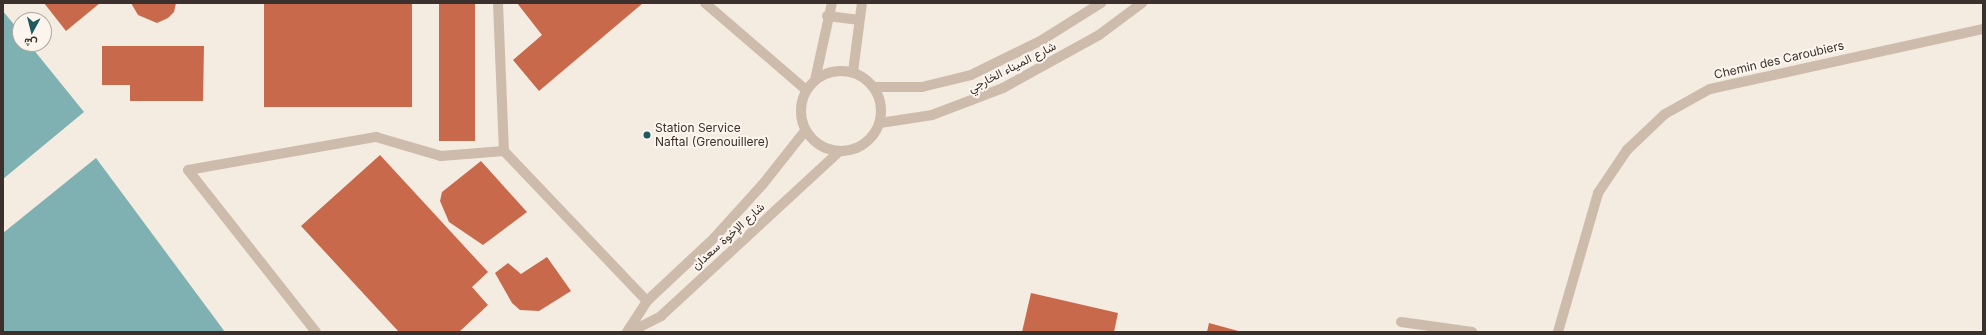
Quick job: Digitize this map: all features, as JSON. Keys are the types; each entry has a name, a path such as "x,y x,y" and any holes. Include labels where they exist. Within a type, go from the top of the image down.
{"street":[{"path":"498,3 504,151 647,301"},
{"path":"705,3 806,90"},
{"path":"815,80 827,16 832,3"},
{"path":"853,72 858,20 862,3"},
{"name":"شارع الميناء الخارجي","path":"874,87 922,87 943,84 971,75 1035,43 1101,3"},
{"name":"شارع الميناء الخارجي","path":"880,123 932,116 1003,88 1099,35 1142,3"},
{"path":"827,16 858,20"},
{"name":"Chemin des Caroubiers","path":"1558,332 1598,193 1627,150 1665,114 1710,89 1983,29"},
{"path":"840,71 853,72 861,76 874,87 880,98 880,123 865,144 852,150 839,152 826,149 814,142 805,131 800,110 806,90 815,80 826,73 840,71"},
{"name":"شارع الإخوة سعدان","path":"626,332 647,301 714,238 764,184 805,131"},
{"path":"316,332 188,170 376,137 441,156 504,151"},
{"name":"شارع الإخوة سعدان","path":"630,332 661,316 839,152"},
{"path":"1401,322 1472,332"}],"water":[{"path":"3,11 12,22 12,52 35,52 84,112 3,179"},
{"path":"96,158 225,332 3,332 3,233"}],"building":[{"path":"44,3 100,3 66,31"},
{"path":"131,3 176,3 174,12 168,18 157,23 138,15"},
{"path":"264,3 412,3 412,107 264,107"},
{"path":"439,3 475,3 475,141 439,141"},
{"path":"517,3 643,3 539,91 513,60 542,35"},
{"path":"102,46 204,46 203,101 130,101 130,85 102,85"},
{"path":"380,155 488,272 472,287 488,305 459,332 399,332 301,226"},
{"path":"481,161 527,212 483,245 449,222 440,201 442,192"},
{"path":"547,257 571,291 539,311 520,310 512,303 495,273 508,263 521,274"},
{"path":"1031,293 1118,313 1114,332 1022,332"},
{"path":"1209,323 1242,332 1207,332"}],"place":[{"name":"Station Service Naftal (Grenouillere)","path":"647,135"}]}
